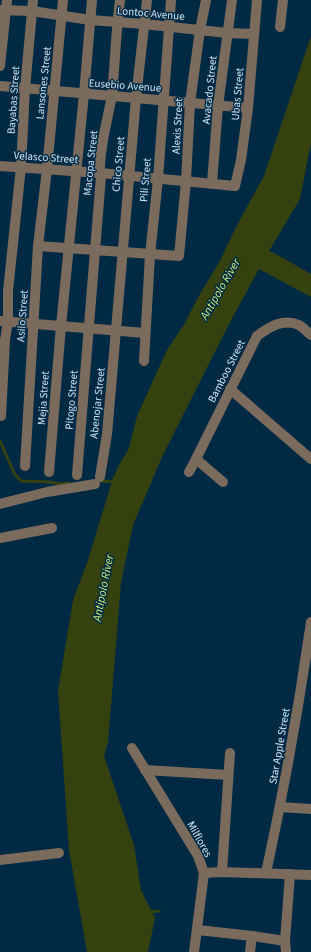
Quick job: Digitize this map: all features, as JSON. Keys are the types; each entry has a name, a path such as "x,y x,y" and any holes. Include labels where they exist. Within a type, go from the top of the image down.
{"street":[{"name":"Bayabas Street","path":"1,416 5,340 4,321 21,167 25,89 33,0"},
{"name":"Lansones Street","path":"47,169 63,0"},
{"path":"61,326 92,0"},
{"name":"Macopa Street","path":"88,328 102,151 111,96 120,0"},
{"name":"Chico Street","path":"117,331 122,252 136,98 147,0"},
{"name":"Pili Street","path":"144,361 150,255 158,179 171,0"},
{"name":"Alexis Street","path":"150,255 180,255 190,103 200,30 206,0"},
{"name":"Avacado Street","path":"212,183 218,106 232,0"},
{"name":"Ubas Street","path":"233,186 236,184 248,108 257,0"},
{"path":"280,27 283,0"},
{"name":"Lontoc Avenue","path":"4,6 90,20 169,26 227,33 254,34"},
{"path":"0,66 4,6"},
{"name":"Eusebio Avenue","path":"0,86 248,108"},
{"name":"Velasco Street","path":"0,166 186,180 233,186"},
{"name":"Asilo Street","path":"25,466 38,246 47,169"},
{"path":"38,246 150,255"},
{"path":"4,321 145,333"},
{"name":"Bamboo Street","path":"189,472 257,336 269,327 287,322 299,325 311,335"},
{"name":"Mejia Street","path":"50,472 61,326"},
{"name":"Pitogo Street","path":"77,475 88,328"},
{"name":"Abenojar Street","path":"0,504 97,480 107,434 117,331"},
{"path":"230,389 311,459"},
{"path":"196,459 223,482"},
{"path":"0,538 52,528"},
{"name":"Star Apple Street","path":"266,873 300,700 311,622"},
{"name":"Milflores","path":"132,748 144,770 198,856 204,873 198,930 194,952"},
{"path":"222,872 230,753"},
{"path":"144,770 228,775"},
{"path":"280,807 311,809"},
{"path":"0,860 59,853"},
{"path":"204,873 222,872 311,875"},
{"path":"286,952 285,941 290,874"},
{"path":"198,930 285,941"},
{"path":"250,952 252,936"}],"water":[{"name":"Antipolo River","path":"311,36 311,143 300,199 269,251 311,274 311,297 259,269 228,326 162,457 133,525 121,583 108,743 104,756 134,845 141,890 155,918 148,952 87,952 69,850 58,691 73,600 88,560 113,478 129,448 137,416 167,350 185,323 197,299 220,261 235,229 264,176"}],"waterway":[{"path":"0,441 14,473 21,481 61,484 69,483"},
{"path":"101,481 115,482"},
{"path":"149,912 159,911"}]}
